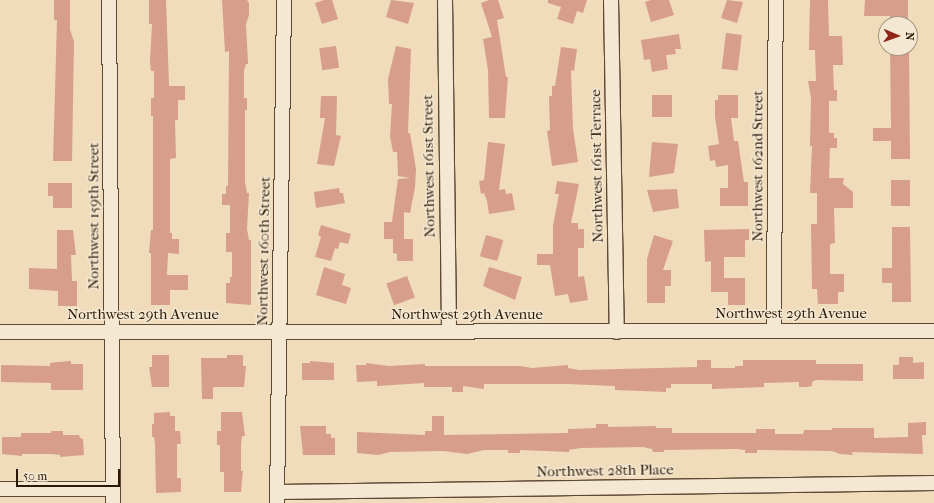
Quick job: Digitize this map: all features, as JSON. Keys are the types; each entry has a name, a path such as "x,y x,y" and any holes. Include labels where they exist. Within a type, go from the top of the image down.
{"street":[{"name":"Northwest 159th Street","path":"109,0 113,496"},
{"name":"Northwest 160th Street","path":"277,498 284,0"},
{"name":"Northwest 161st Street","path":"445,0 449,332"},
{"name":"Northwest 161st Terrace","path":"612,0 617,332"},
{"name":"Northwest 162nd Street","path":"774,331 776,0"},
{"name":"Northwest 29th Avenue","path":"0,332 934,331"},
{"name":"Northwest 28th Place","path":"277,498 934,483"},
{"path":"0,489 113,496"}],"building":[{"path":"54,0 70,0 70,29 74,42 72,161 53,161 57,20 54,20"},
{"path":"149,0 166,0 169,86 185,86 185,100 178,100 178,120 175,120 176,158 170,159 170,233 172,233 172,239 179,239 179,254 168,253 167,275 188,275 188,290 170,290 170,305 151,305 151,253 149,253 151,230 153,230 153,116 151,116 151,98 154,98 154,71 151,71 150,62 152,24 149,24"},
{"path":"222,0 247,0 249,3 249,15 246,24 248,64 246,64 244,71 244,98 247,98 247,110 245,110 245,182 247,193 249,193 247,229 249,240 251,240 251,305 226,303 226,283 230,283 230,277 232,277 232,252 226,252 226,233 230,233 230,205 222,205 222,194 226,194 226,186 228,186 229,51 225,52"},
{"path":"324,0 332,0 338,19 322,24 315,3"},
{"path":"391,0 414,3 408,24 386,17"},
{"path":"489,0 498,0 504,18 497,20 506,77 508,77 505,118 489,118 488,70 483,39 492,37 481,3"},
{"path":"548,0 587,0 583,13 577,11 573,24 557,19 561,7 548,3"},
{"path":"651,0 669,0 674,15 651,22 645,2"},
{"path":"727,0 743,2 737,23 721,18"},
{"path":"810,0 828,0 829,36 842,36 843,65 833,65 834,90 837,90 837,101 829,101 829,133 834,133 834,138 837,138 837,148 830,148 829,178 844,178 843,184 853,192 853,208 834,208 835,243 830,244 830,274 844,274 844,292 838,292 838,304 818,304 817,289 812,289 811,224 817,224 817,193 810,193 812,146 810,146 811,98 808,81 816,81 815,50 809,50"},
{"path":"865,0 908,0 908,16 864,16"},
{"path":"726,33 742,35 737,71 722,69"},
{"path":"679,34 681,49 675,49 676,54 666,55 668,69 652,72 650,59 644,60 641,40"},
{"path":"336,46 339,68 322,70 319,48"},
{"path":"396,46 411,49 408,133 410,133 416,169 415,187 410,213 404,212 404,239 413,239 413,261 397,261 397,254 393,253 393,239 384,239 384,222 392,222 398,179 410,178 398,176 397,152 393,152 390,136 392,104 389,104 388,79"},
{"path":"561,47 577,49 574,71 571,70 573,129 578,162 552,166 547,131 550,130 549,96 552,96 552,86 555,86"},
{"path":"890,56 909,56 910,159 891,159 891,141 873,141 873,128 891,128"},
{"path":"652,95 672,95 672,117 652,117"},
{"path":"718,95 738,95 738,118 731,118 734,141 738,141 744,182 748,182 748,206 720,206 720,188 728,188 728,165 716,167 715,160 710,161 708,146 719,144 715,117 715,100 718,100"},
{"path":"321,96 337,96 336,135 341,136 334,166 317,164 325,118 320,118"},
{"path":"488,142 505,144 499,190 505,189 506,194 512,193 515,210 489,214 484,193 481,194 479,181 484,180"},
{"path":"652,142 678,144 674,173 649,177"},
{"path":"891,180 910,180 910,206 891,206"},
{"path":"557,181 579,184 571,223 578,223 578,229 584,229 584,248 578,248 578,277 584,276 588,300 570,303 568,294 555,296 550,265 537,265 537,254 553,254 553,226 559,194 555,194"},
{"path":"48,183 72,183 72,208 53,208 53,196 48,196"},
{"path":"339,188 340,193 343,193 345,203 316,208 314,192"},
{"path":"677,189 679,208 653,212 647,190"},
{"path":"321,225 351,234 348,244 340,242 338,249 335,248 331,261 315,257 321,237 318,235"},
{"path":"892,227 910,227 911,302 892,302 892,283 882,283 882,268 892,268"},
{"path":"749,229 749,240 745,240 745,257 724,257 724,278 745,278 745,305 728,305 728,292 711,292 711,261 705,262 704,230"},
{"path":"57,230 73,230 76,255 71,255 72,281 77,281 77,306 58,306 58,291 29,289 29,268 57,269"},
{"path":"486,235 503,240 497,261 480,256"},
{"path":"654,235 673,241 663,270 671,270 671,286 665,286 665,303 647,303 647,259"},
{"path":"324,267 345,274 342,285 351,288 346,304 316,295"},
{"path":"489,267 522,277 515,300 483,286"},
{"path":"407,276 415,298 394,305 386,284"},
{"path":"152,355 169,355 169,387 152,387 149,367 152,367"},
{"path":"227,355 243,355 243,366 246,366 244,387 213,387 213,399 202,399 201,358 227,358"},
{"path":"899,357 913,357 913,363 924,362 924,379 893,379 893,365 899,365"},
{"path":"697,360 711,360 711,368 735,368 735,366 743,366 743,360 816,360 816,364 863,364 863,381 816,380 812,382 812,386 806,387 799,387 799,382 764,383 764,387 712,389 712,384 671,384 671,388 666,388 666,392 615,390 615,386 567,384 484,384 484,389 463,386 463,392 452,392 452,387 424,387 424,383 377,386 377,381 357,382 356,365 366,365 366,363 389,366 425,364 425,366 520,366 532,368 568,365 568,368 579,370 697,367"},
{"path":"71,361 71,364 83,364 83,390 51,390 51,383 1,382 1,365 50,366 50,363"},
{"path":"310,361 334,363 334,380 302,380 302,363 310,363"},
{"path":"170,412 170,416 175,416 175,431 180,431 181,444 177,444 177,478 181,478 181,492 156,493 155,444 154,437 152,437 152,424 154,424 154,413"},
{"path":"221,412 242,412 245,436 242,436 241,445 241,471 243,471 241,492 224,492 224,472 220,472 220,445 217,445 217,431 221,431"},
{"path":"432,416 444,416 444,435 568,433 568,429 596,428 596,424 608,424 608,427 656,426 656,428 672,428 672,433 756,433 756,429 775,429 775,434 803,434 804,430 874,428 874,438 908,437 908,423 926,422 926,435 922,435 923,454 852,452 853,455 840,454 832,451 757,450 757,453 745,453 745,450 736,449 664,450 664,452 653,452 652,449 643,447 581,448 569,450 569,452 520,450 520,453 508,453 508,450 484,450 467,454 443,451 390,452 378,455 357,453 357,432 425,435 425,431 432,431"},
{"path":"300,426 326,426 326,434 331,434 331,438 335,438 335,455 303,455"},
{"path":"51,431 63,431 63,435 79,435 80,438 83,439 84,455 60,457 60,455 51,454 22,454 22,456 2,454 2,437 21,437 21,433 51,433"}]}
